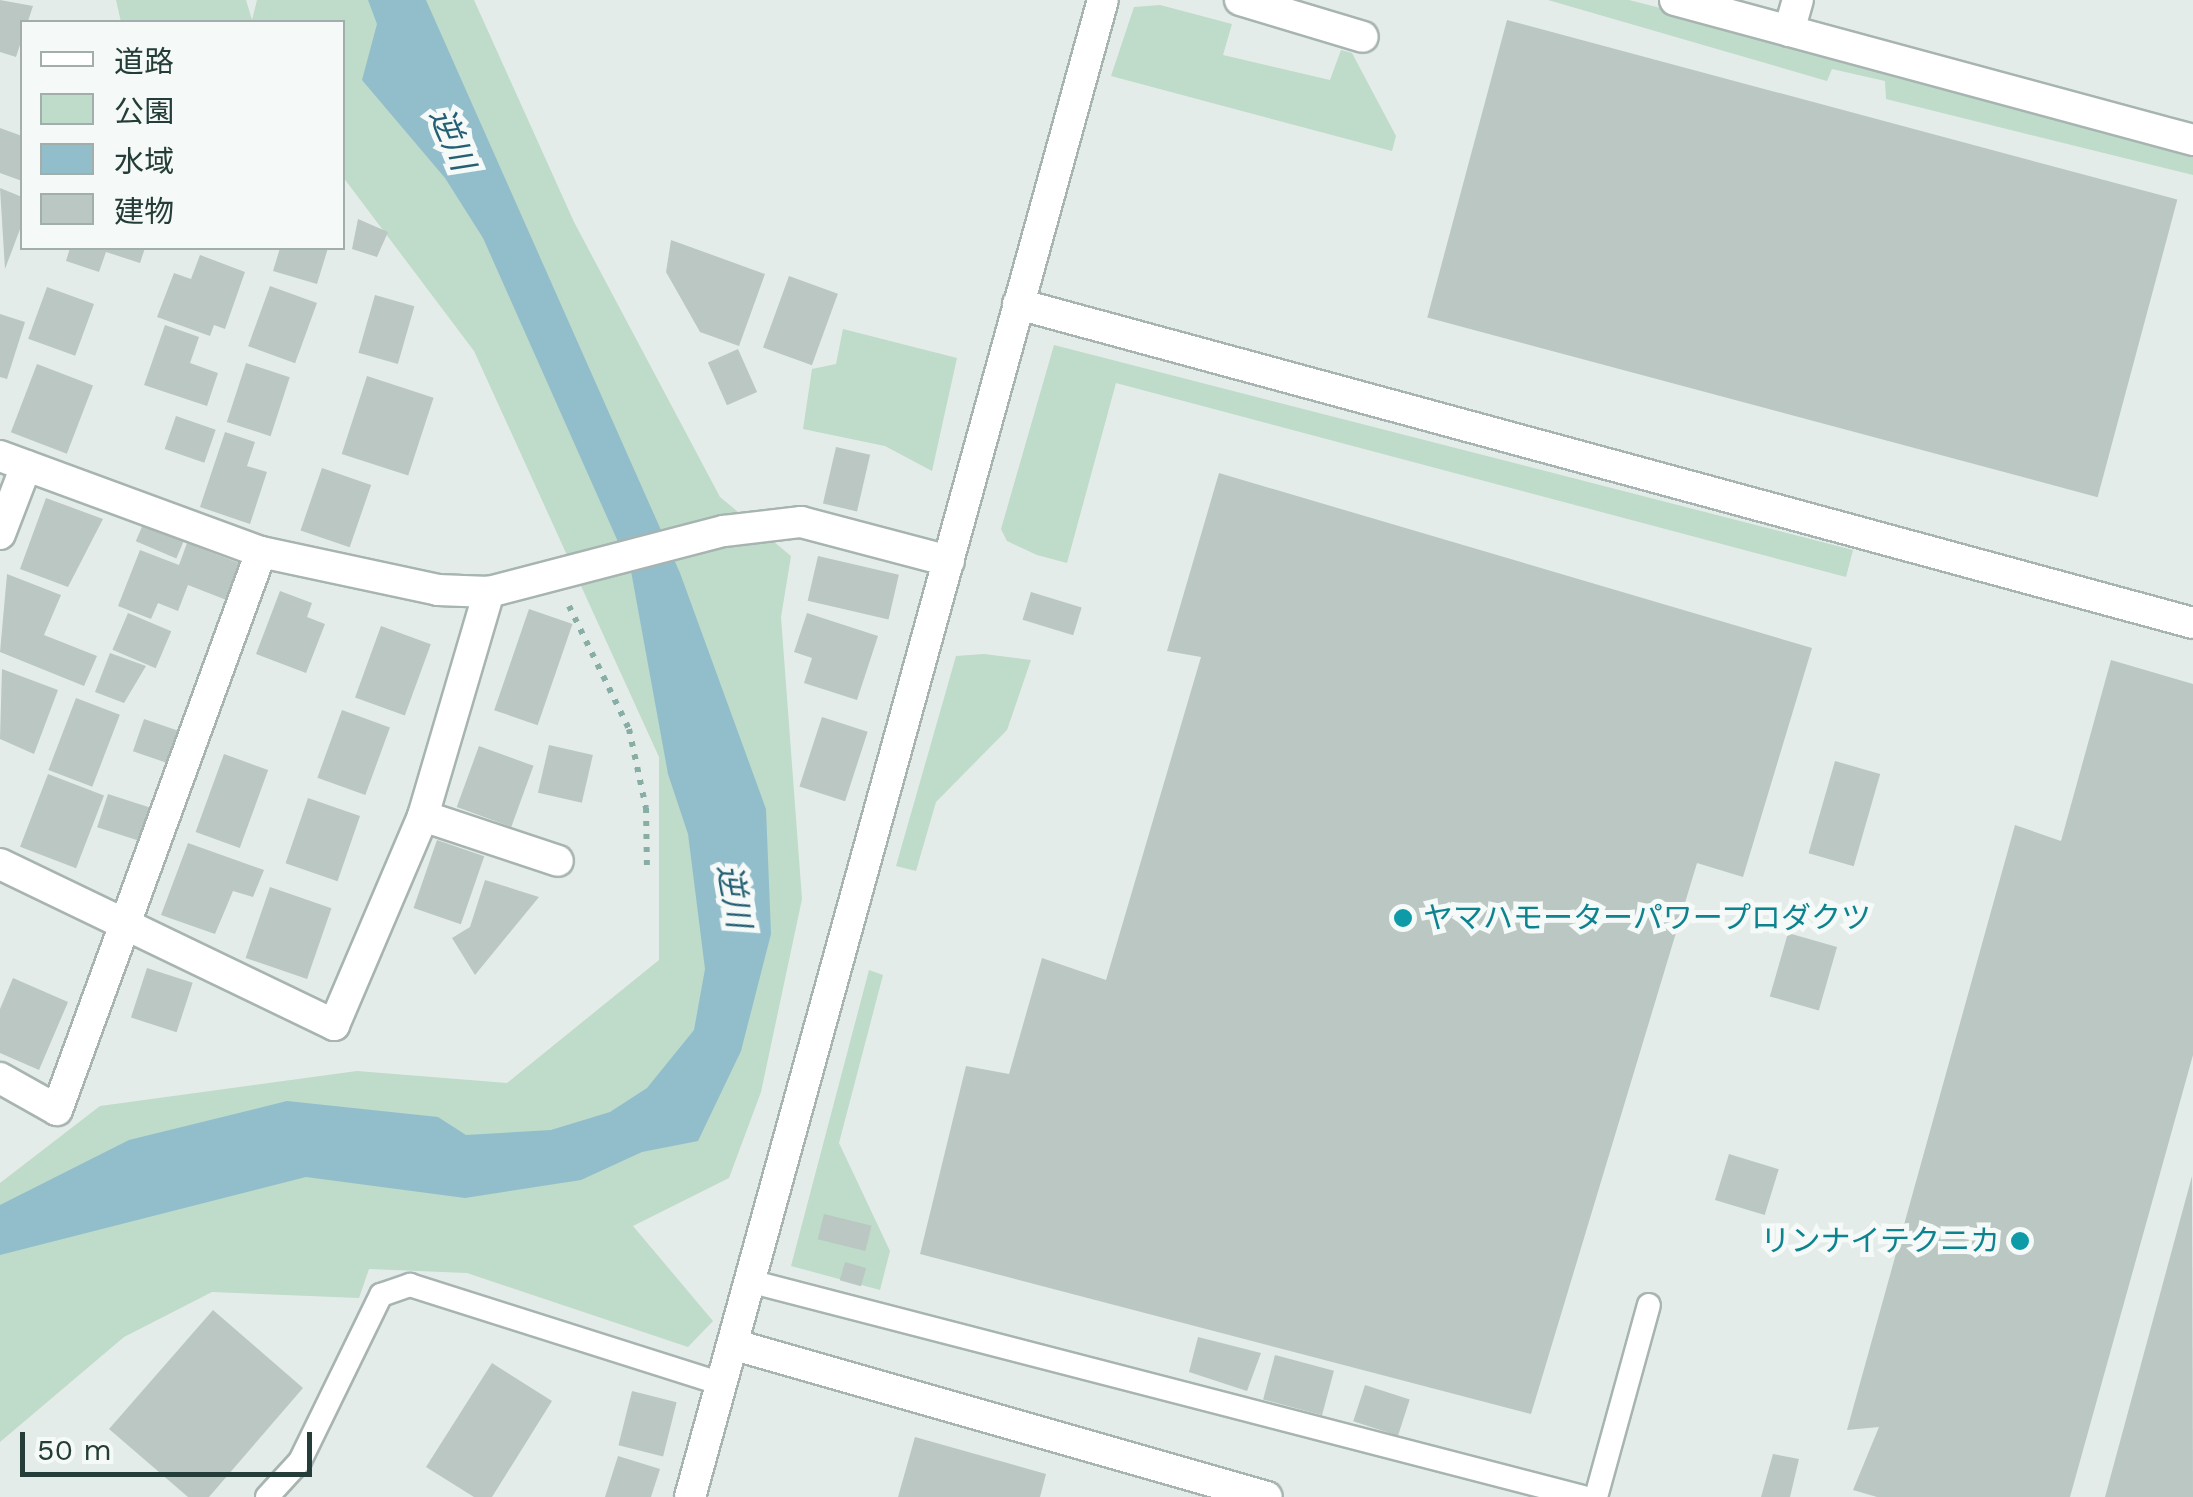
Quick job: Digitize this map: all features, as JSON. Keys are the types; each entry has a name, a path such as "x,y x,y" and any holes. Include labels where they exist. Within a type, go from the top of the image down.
{"street":[{"path":"690,1497 753,1282 1103,0"},
{"path":"1240,0 1362,37"},
{"path":"1675,0 2193,140"},
{"path":"1789,31 1798,0"},
{"path":"1018,304 2193,623"},
{"path":"0,534 13,461 261,552 420,587 489,592 724,531 801,522 949,561"},
{"path":"0,1078 56,1110 261,552"},
{"path":"0,864 127,921 334,1026 424,816 489,592"},
{"path":"424,816 558,861"},
{"path":"735,1345 1266,1497"}],"lane":[{"path":"753,1282 1583,1497"},
{"path":"267,1497 300,1460 381,1295 410,1285 724,1384"},
{"path":"1596,1497 1650,1305"}],"path":[{"path":"540,576 629,729 646,808 647,871"}],"green space":[{"path":"116,0 246,0 252,20 121,20"},
{"path":"257,0 474,0 574,222 720,497 791,556 781,617 802,899 761,1092 729,1178 633,1226 713,1321 688,1347 467,1273 369,1269 359,1298 212,1292 124,1337 0,1442 0,1183 100,1106 357,1071 507,1083 659,960 659,757 474,351 345,180 345,20 252,20"},
{"path":"1548,0 1629,0 2193,144 2193,175 1886,99 1885,81 1832,69 1827,81"},
{"path":"1160,5 1232,24 1223,55 1330,80 1341,50 1352,53 1396,136 1392,151 1111,76 1134,7"},
{"path":"843,329 957,358 932,471 885,446 803,429 812,369 836,364"},
{"path":"1054,345 1853,550 1846,577 1116,383 1067,563 1037,555 1007,541 1001,529"},
{"path":"984,654 1031,660 1007,730 936,802 916,871 896,866 956,656"},
{"path":"869,970 883,975 839,1143 890,1251 880,1290 791,1266"}],"water":[{"name":"逆川","path":"368,0 426,0 680,573 766,809 771,934 741,1051 698,1141 642,1152 581,1180 465,1198 306,1177 0,1255 0,1205 129,1140 287,1101 438,1117 466,1135 551,1130 610,1112 647,1088 694,1030 705,969 688,834 668,774 631,571 483,238 445,178 362,80 377,24"}],"building":[{"path":"0,0 33,6 28,20 20,20 16,57 0,52"},
{"path":"1507,20 2177,200 2098,497 1427,318"},
{"path":"0,128 20,135 20,180 0,173"},
{"path":"0,188 20,196 20,229 5,269"},
{"path":"358,219 388,232 377,257 352,249"},
{"path":"671,240 765,274 739,346 700,332 666,272"},
{"path":"69,250 144,250 140,263 106,252 99,272 66,261"},
{"path":"279,250 327,250 317,284 273,271"},
{"path":"200,255 245,272 225,329 214,325 210,336 157,317 174,273 191,279"},
{"path":"789,276 838,294 812,365 763,347"},
{"path":"270,286 317,303 295,363 248,346"},
{"path":"47,287 94,304 75,356 28,339"},
{"path":"375,295 414,306 398,364 358,353"},
{"path":"0,314 25,322 7,379 0,377"},
{"path":"165,325 199,337 190,363 218,373 207,406 144,385"},
{"path":"738,349 757,392 727,405 708,362"},
{"path":"246,363 290,377 271,436 227,422"},
{"path":"37,364 93,386 67,454 11,432"},
{"path":"367,376 434,398 408,476 342,454"},
{"path":"176,416 216,430 204,463 165,449"},
{"path":"225,432 255,442 247,466 267,472 250,524 200,507"},
{"path":"836,447 870,455 857,511 823,504"},
{"path":"322,468 371,485 350,547 301,530"},
{"name":"ヤマハモーターパワープロダクツ","path":"1219,473 1812,648 1743,877 1697,863 1531,1414 920,1254 966,1066 1009,1074 1042,958 1106,980 1201,657 1167,651"},
{"path":"46,498 103,519 68,587 20,569"},
{"path":"144,522 185,539 176,559 136,541"},
{"path":"187,543 244,565 229,601 188,585 178,611 158,603 151,619 118,606 140,550 179,565"},
{"path":"818,556 899,575 889,619 808,601"},
{"path":"7,574 61,595 44,635 97,656 84,686 0,652"},
{"path":"280,591 312,603 307,617 325,624 306,673 256,654"},
{"path":"1031,592 1082,607 1073,635 1023,620"},
{"path":"529,609 572,624 538,725 494,710"},
{"path":"128,613 171,631 156,668 112,650"},
{"path":"807,613 878,636 857,700 804,683 812,658 794,652"},
{"path":"381,626 431,644 405,716 355,697"},
{"path":"110,653 146,666 124,703 95,692"},
{"name":"リンナイテクニカ","path":"2111,660 2193,684 2193,1055 2070,1497 1877,1497 1853,1490 1879,1427 1847,1430 2015,825 2061,841"},
{"path":"2,669 58,690 34,754 0,739"},
{"path":"76,698 120,715 92,787 48,770"},
{"path":"342,710 390,727 365,795 317,778"},
{"path":"822,717 868,732 845,801 799,786"},
{"path":"144,719 179,731 168,763 133,751"},
{"path":"549,745 593,755 582,803 538,793"},
{"path":"479,746 534,766 511,827 457,807"},
{"path":"224,754 268,770 240,848 196,832"},
{"path":"1835,761 1880,774 1854,866 1809,853"},
{"path":"48,774 104,796 76,868 20,847"},
{"path":"108,794 154,809 143,842 97,827"},
{"path":"308,798 360,816 338,881 286,863"},
{"path":"437,840 484,856 461,924 414,908"},
{"path":"188,843 264,870 253,897 233,891 215,934 161,915"},
{"path":"485,880 539,897 475,975 452,938 470,927"},
{"path":"270,887 331,908 307,979 246,958"},
{"path":"1788,933 1837,947 1819,1011 1770,996"},
{"path":"147,968 193,983 177,1032 131,1017"},
{"path":"13,978 68,1002 39,1070 0,1053 0,1009"},
{"path":"1729,1154 1779,1169 1765,1215 1715,1200"},
{"path":"2192,1176 2193,1497 2105,1497"},
{"path":"824,1214 872,1226 865,1251 818,1239"},
{"path":"845,1262 866,1268 861,1286 840,1280"},
{"path":"213,1310 303,1388 209,1497 188,1497 109,1429"},
{"path":"1198,1337 1261,1353 1247,1391 1189,1372"},
{"path":"1275,1355 1334,1371 1322,1415 1263,1399"},
{"path":"492,1363 552,1401 492,1497 474,1497 426,1467"},
{"path":"1365,1385 1410,1400 1398,1436 1353,1421"},
{"path":"632,1391 677,1402 663,1456 618,1445"},
{"path":"915,1437 1046,1474 1040,1497 898,1497"},
{"path":"1773,1454 1799,1459 1790,1497 1761,1497"},
{"path":"618,1456 660,1469 651,1497 605,1497"}],"place":[{"name":"ヤマハモーターパワープロダクツ","path":"1403,918"},
{"name":"リンナイテクニカ","path":"2020,1241"}]}
